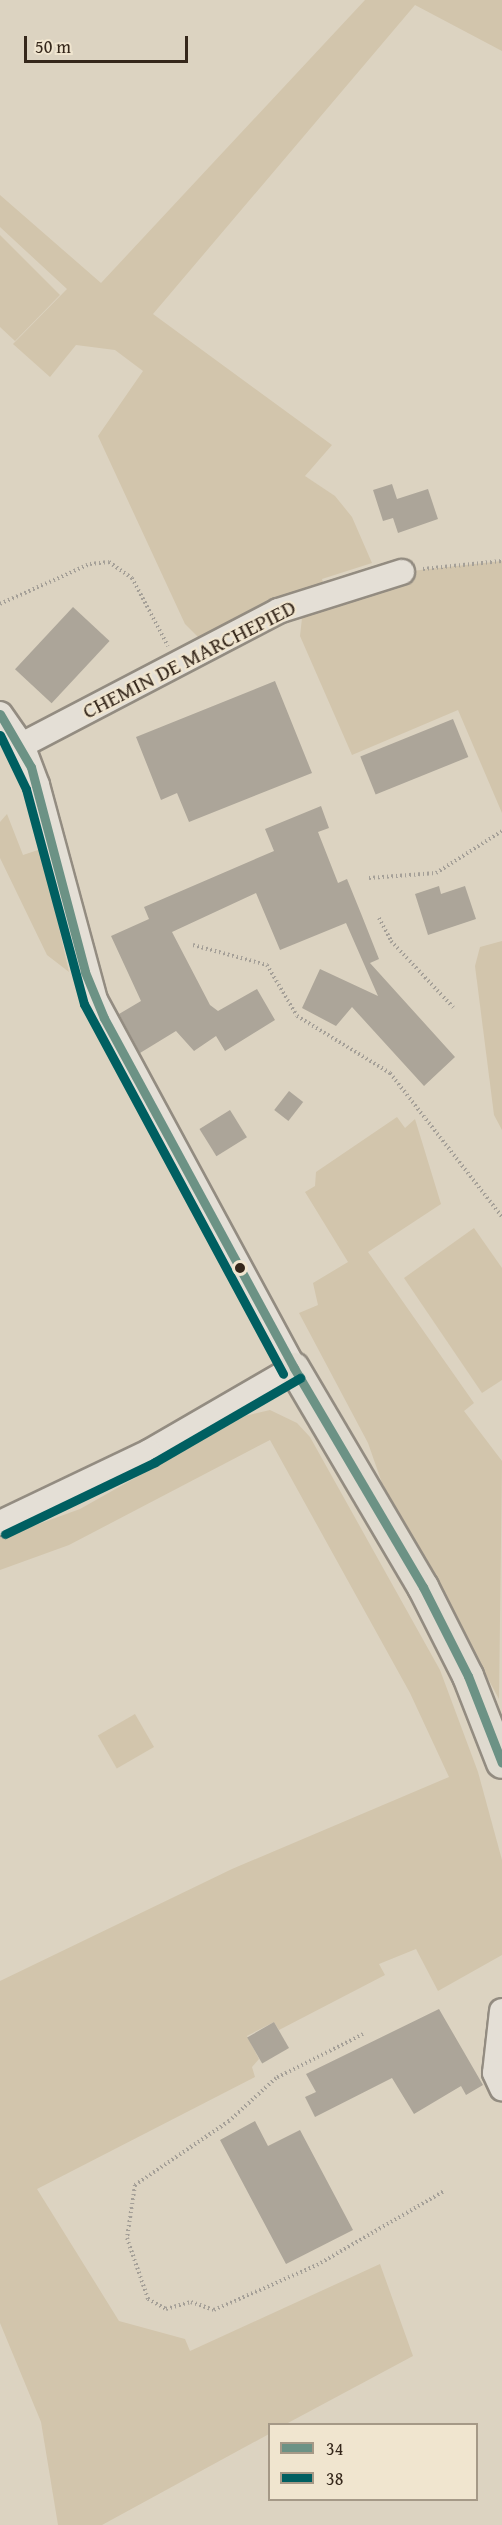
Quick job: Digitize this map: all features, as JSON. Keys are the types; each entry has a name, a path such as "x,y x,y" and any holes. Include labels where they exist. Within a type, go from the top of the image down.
{"main road":[{"path":"294,1368 423,1587 468,1676 502,1763"}],"street":[{"name":"CHEMIN DE MARCHEPIED","path":"22,744 293,604 402,572"},
{"path":"0,714 22,744 95,1000 294,1368 149,1452 0,1523"},
{"path":"502,2011 495,2073 502,2088"}],"path":[{"path":"402,572 502,561"},
{"path":"0,604 90,564 115,564 132,578 159,634 184,660"},
{"path":"369,878 393,872 436,873 502,831"},
{"path":"379,918 391,941 453,1006"},
{"path":"193,945 267,966 297,1016 390,1073 502,1217"},
{"path":"363,2034 276,2078 229,2121 135,2185 127,2238 148,2299 166,2309 191,2302 214,2310 317,2265 444,2191"}],"shaded area":[{"path":"365,0 502,0 502,51 415,5 153,314 332,445 305,476 335,496 352,517 372,563 322,579 324,585 201,640 185,624 98,436 143,371 115,350 76,345 50,377 13,344 67,289 0,227 0,195 101,283"},
{"path":"0,235 60,295 15,341 0,327"},
{"path":"502,561 502,813 458,710 352,755 300,636 303,609 402,572"},
{"path":"7,814 23,855 41,849 69,972 47,955 0,858 0,822"},
{"path":"502,941 502,1130 494,1115 475,966 480,947"},
{"path":"397,1117 405,1128 415,1119 441,1204 368,1252 474,1403 464,1411 502,1461 499,1699 382,1483 368,1443 299,1313 318,1305 313,1283 348,1262 305,1192 315,1186 316,1172"},
{"path":"474,1228 502,1268 502,1380 482,1393 404,1278"},
{"path":"270,1410 297,1423 310,1437 440,1670 478,1772 502,1860 502,1955 438,1991 416,1949 379,1964 385,1975 279,2030 274,2022 247,2036 259,2059 252,2067 255,2077 37,2189 119,2321 185,2339 190,2351 380,2264 413,2356 288,2423 268,2423 268,2435 102,2525 58,2525 41,2422 0,2323 0,1981 232,1869 449,1777 410,1693 270,1440 69,1545 0,1570 0,1538 80,1509 245,1416"},
{"path":"135,1714 154,1747 117,1768 98,1736"}],"building":[{"path":"392,484 397,499 428,489 438,519 398,533 393,518 383,521 373,490"},
{"path":"73,607 110,641 52,703 15,669"},
{"path":"275,681 312,773 189,822 177,793 161,800 136,737"},
{"path":"453,719 468,757 376,794 360,756"},
{"path":"321,806 329,828 318,832 338,883 347,879 362,916 379,959 370,963 455,1057 424,1086 352,1007 336,1026 302,1008 320,969 378,996 346,923 280,950 256,893 172,932 210,1005 218,1011 257,989 275,1020 225,1051 216,1036 194,1051 176,1031 140,1053 119,1014 141,1001 111,936 149,919 144,907 274,851 265,829"},
{"path":"439,886 441,894 465,886 476,919 428,935 415,894"},
{"path":"289,1091 303,1102 288,1121 274,1110"},
{"path":"230,1110 247,1137 216,1156 199,1129"},
{"path":"439,2009 483,2085 466,2095 461,2086 414,2114 392,2078 315,2117 305,2097 316,2092 306,2074"},
{"path":"274,2022 289,2048 262,2063 247,2038"},
{"path":"255,2121 268,2146 300,2130 353,2230 286,2264 220,2140"}],"transit line":[{"name":"34","path":"0,714 31,767 85,972 104,1018 294,1368 423,1587 468,1676 502,1763"},
{"name":"38","path":"0,735 26,789 84,1004 283,1374"},
{"name":"38","path":"5,1534 155,1462 300,1378"}]}
